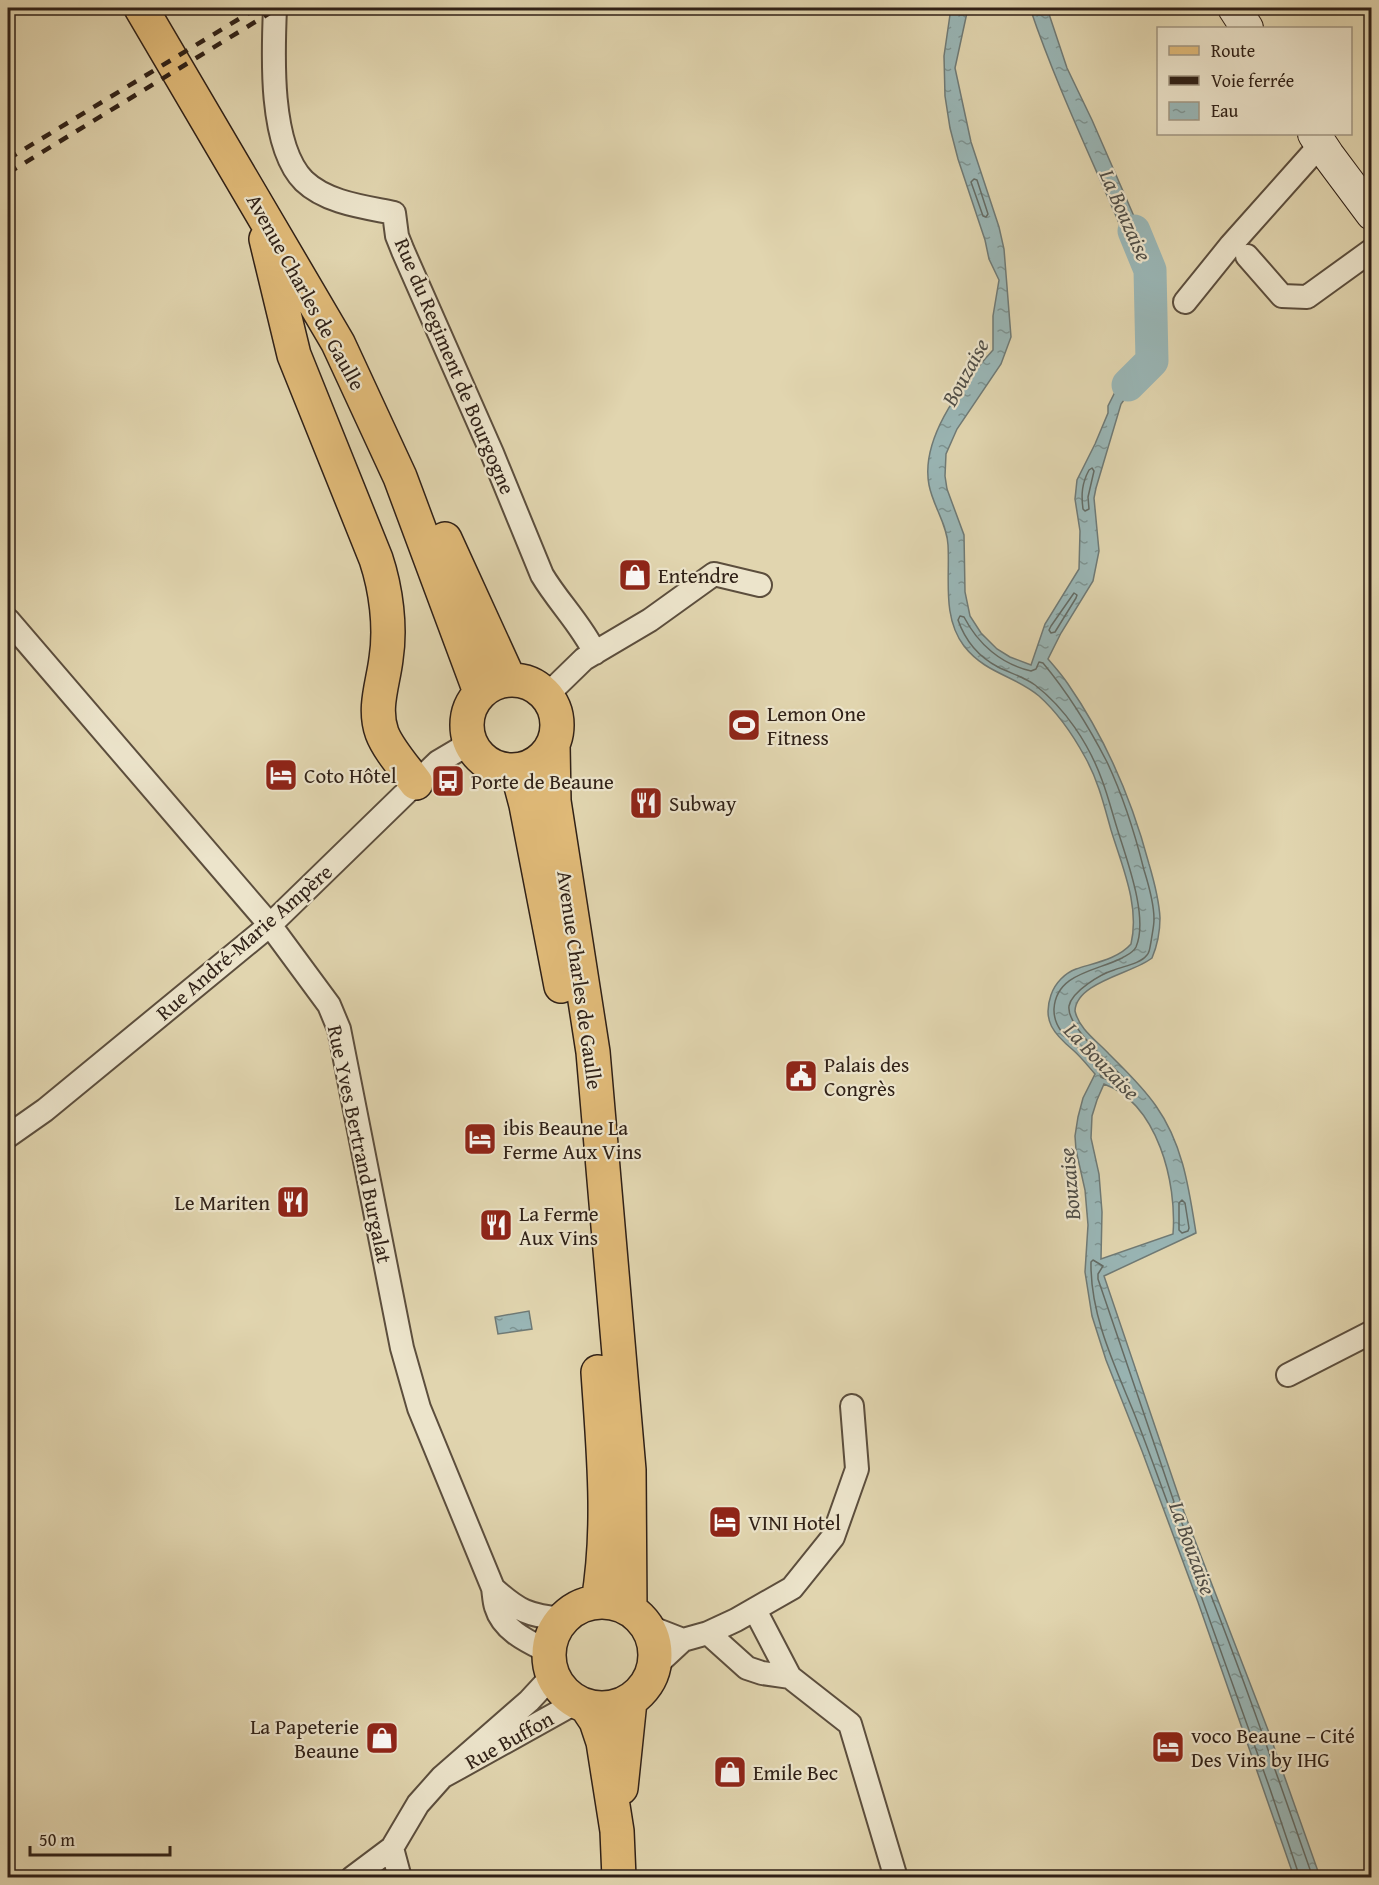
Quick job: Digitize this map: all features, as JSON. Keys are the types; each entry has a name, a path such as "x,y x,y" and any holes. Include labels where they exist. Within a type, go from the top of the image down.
{"main road":[{"name":"Avenue Charles de Gaulle","path":"141,8 338,343 495,686"},
{"name":"Avenue Charles de Gaulle","path":"159,8 227,120 408,459 495,686"},
{"path":"1234,8 1246,27"},
{"path":"1318,139 1371,214"},
{"path":"257,203 294,355 384,582 387,658 379,695 378,713 382,734 416,783"},
{"path":"547,696 536,686 523,681 495,686 471,705 467,720 468,736 472,748 481,758 491,766 504,770 517,771 532,766 544,758 553,745"},
{"name":"Avenue Charles de Gaulle","path":"547,696 558,719 553,745 554,801 593,1052 629,1470 638,1618 654,1645 655,1666"},
{"name":"Avenue Charles de Gaulle","path":"517,771 577,1071 606,1484 603,1573 598,1602"},
{"path":"619,1878 617,1831 603,1742 596,1721 581,1704 559,1686 551,1664 553,1635 563,1619 573,1611 598,1602 615,1603 638,1618"},
{"path":"581,1704 601,1709 616,1707 630,1701 646,1686 655,1666"},
{"path":"617,1831 630,1701"}],"street":[{"name":"Rue du Regiment de Bourgogne","path":"275,8 275,92 278,115 292,163 304,180 318,191 338,199 394,213 397,236 403,252 492,453 542,574 552,593 586,634 595,653"},
{"path":"1185,302 1318,139"},
{"path":"1247,256 1282,296 1307,297 1371,250"},
{"path":"547,696 584,659 650,620 714,574 760,585"},
{"name":"Rue Yves Bertrand Burgalat","path":"8,620 270,925 329,1005 339,1029 402,1348 419,1408 493,1588 495,1607 502,1621 551,1664"},
{"name":"Rue André-Marie Ampère","path":"8,1136 45,1110 270,925 438,762 460,749 468,736"},
{"path":"1288,1375 1371,1332"},
{"path":"655,1666 683,1640 708,1633 746,1615 792,1588 833,1537 857,1469 852,1406"},
{"name":"Rue Yves Bertrand Burgalat","path":"493,1588 512,1606 532,1615 563,1619"},
{"path":"746,1615 790,1677 850,1724 896,1878"},
{"path":"638,1618 683,1640"},
{"path":"708,1633 747,1668 762,1673 790,1677"},
{"name":"Rue Buffon","path":"352,1878 392,1848 418,1804 442,1777 529,1701 551,1664"},
{"name":"Rue Buffon","path":"442,1777 581,1704"},
{"path":"392,1848 400,1878"}],"water":[{"path":"951,8 968,8 955,68 971,142 1004,249 1011,337 1001,364 957,429 946,454 945,476 947,489 964,535 965,592 970,616 981,633 997,649 1010,657 1031,665 1045,624 1079,569 1080,531 1075,499 1077,480 1095,444 1108,413 1108,406 1118,386 1146,360 1151,352 1160,349 1154,367 1134,386 1121,404 1094,498 1099,551 1093,581 1048,659 1082,705 1106,748 1126,793 1154,884 1160,918 1159,928 1152,958 1095,985 1078,1001 1075,1011 1084,1029 1134,1079 1156,1106 1179,1151 1191,1200 1196,1233 1104,1276 1184,1512 1268,1730 1320,1877 1294,1877 1198,1602 1106,1360 1092,1316 1085,1272 1088,1225 1085,1190 1075,1136 1083,1098 1095,1074 1055,1032 1048,1012 1055,986 1068,973 1113,957 1131,944 1132,901 1097,784 1090,766 1075,741 1059,717 1039,696 1020,683 981,663 964,646 952,623 948,597 947,537 931,493 928,467 937,430 946,412 969,378 993,350 993,316 999,280 989,259 950,128 945,96 944,56","holes":["1104,1084 1123,1094 1151,1127 1160,1147 1172,1192 1173,1234 1101,1259 1102,1212 1099,1174 1091,1138 1092,1116"]},
{"path":"1030,8 1047,8 1067,68 1150,253 1154,272 1143,275 1071,113"},
{"path":"529,1311 532,1329 498,1334 495,1317"}],"waterway":[{"name":"La Bouzaise","path":"1128,385 1152,361 1150,270 1134,231"}],"railway":[{"path":"8,159 257,8"},
{"path":"8,173 278,8"}],"place":[{"name":"Entendre","path":"635,575"},
{"name":"Lemon One Fitness","path":"744,725"},
{"name":"Coto Hôtel","path":"281,775"},
{"name":"Porte de Beaune","path":"448,781"},
{"name":"Subway","path":"646,803"},
{"name":"Palais des Congrès","path":"801,1076"},
{"name":"ibis Beaune La Ferme Aux Vins","path":"480,1139"},
{"name":"Le Mariten","path":"293,1202"},
{"name":"La Ferme Aux Vins","path":"496,1225"},
{"name":"VINI Hotel","path":"725,1522"},
{"name":"La Papeterie Beaune","path":"382,1738"},
{"name":"voco Beaune – Cité Des Vins by IHG","path":"1168,1747"},
{"name":"Emile Bec","path":"730,1772"}],"water label":[{"name":"Bouzaise","path":"965,372"},
{"name":"Bouzaise","path":"1069,1184"}]}
